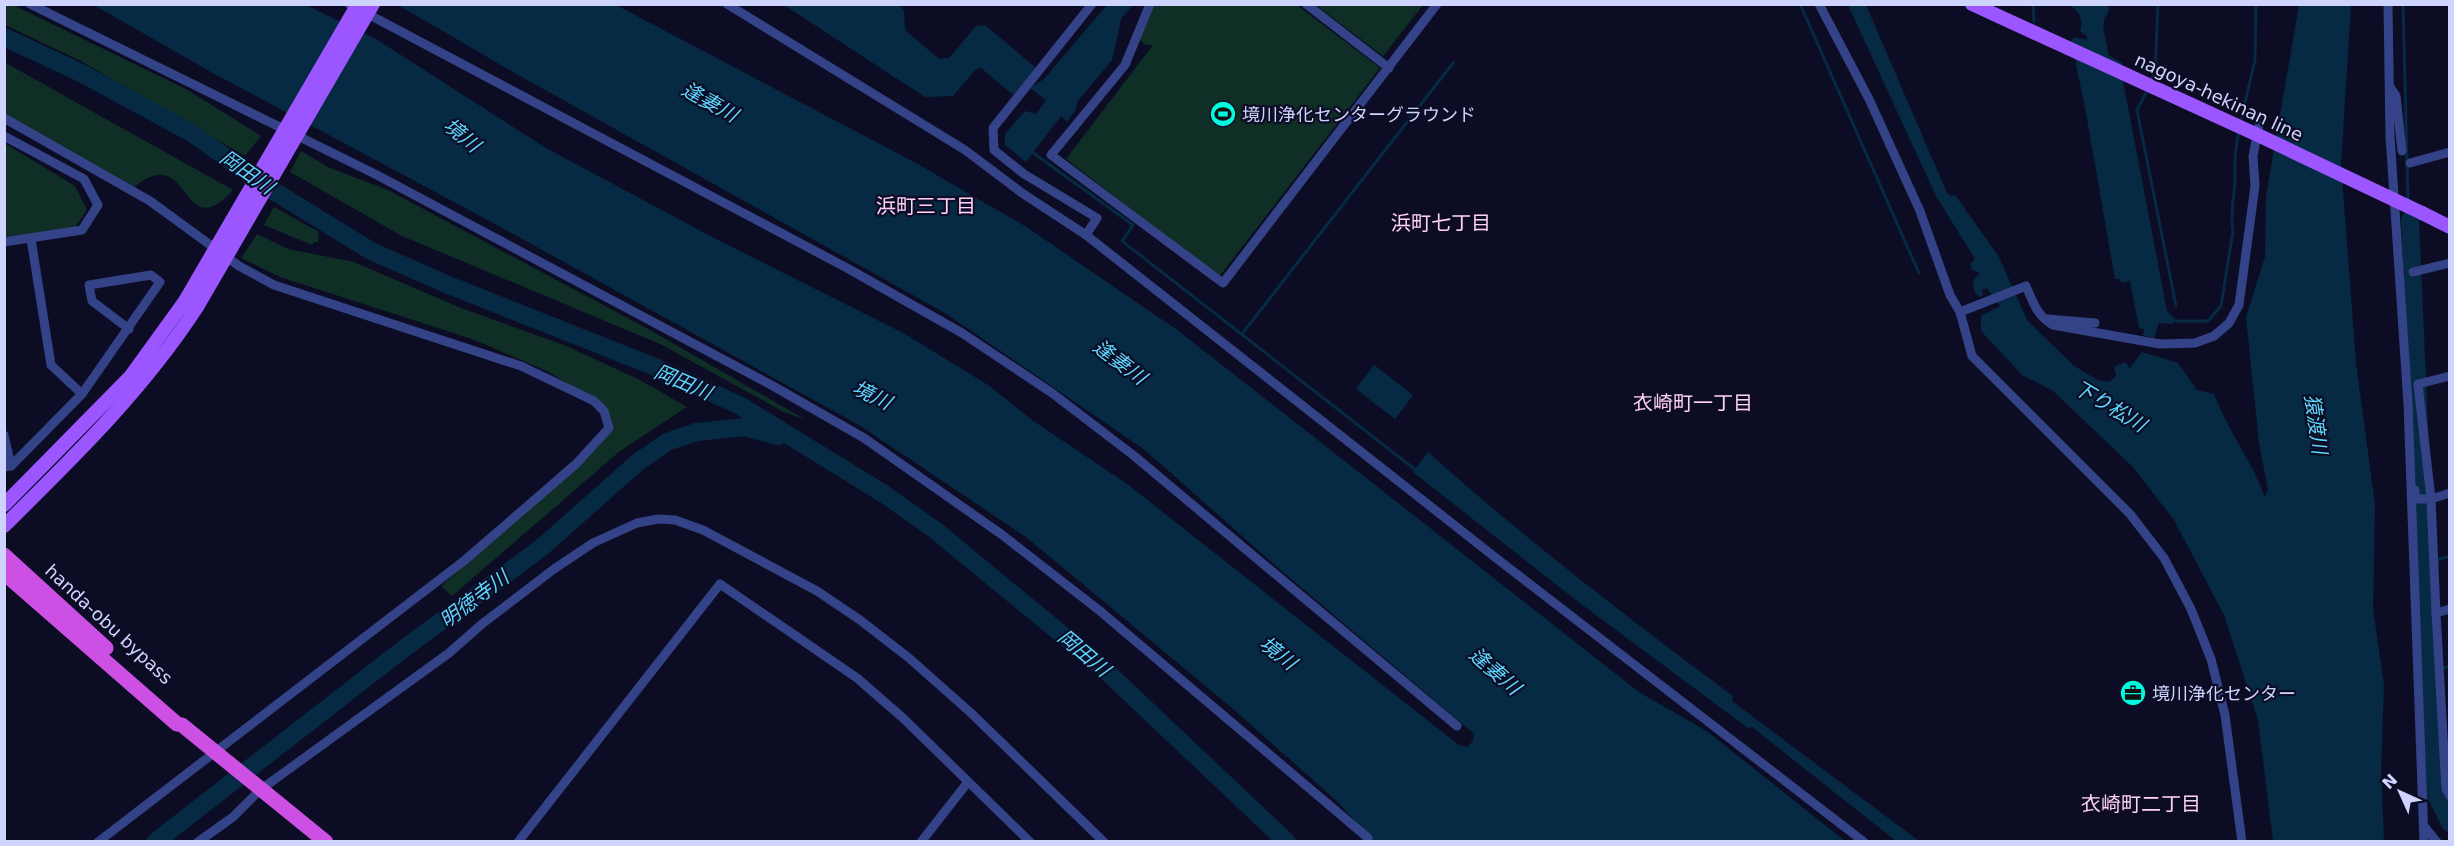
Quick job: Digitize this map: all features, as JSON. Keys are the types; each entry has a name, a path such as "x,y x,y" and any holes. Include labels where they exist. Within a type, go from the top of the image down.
{"highway":[{"name":"handa-obu bypass","path":"4,555 180,718 182,725"},
{"name":"handa-obu bypass","path":"5,574 177,724 182,725 326,842"}],"main road":[{"path":"4,526 105,427 170,347 191,304 358,4"},
{"path":"4,505 130,376 191,304 373,4"},
{"name":"nagoya-hekinan line","path":"1972,4 2252,130 2450,227"}],"street":[{"path":"30,4 375,174 773,386 864,438 1001,534 1100,611 1368,838"},
{"path":"350,4 847,268 962,333 1052,393 1095,425 1457,726"},
{"path":"727,4 965,150 1022,193 1086,235 1864,842"},
{"path":"1086,235 1097,218 1024,174 994,150 993,128 1092,4"},
{"path":"1150,4 1125,64 1051,155 1223,283 1437,4"},
{"path":"1306,4 1389,68"},
{"path":"1819,4 1869,99 1920,211 1950,295 1964,311 1972,356 2130,514 2164,558 2186,599 2211,658 2225,715 2242,842"},
{"path":"2388,4 2389,85 2409,454 2424,842"},
{"path":"2389,85 2396,96 2402,151"},
{"path":"4,118 150,201 239,266 274,285 521,366 579,392 604,412 609,428 601,440 525,510 221,757 98,842"},
{"path":"1964,311 2025,286 2043,319 2053,325 2160,344 2195,343 2214,336 2229,322 2239,305 2255,186 2252,130"},
{"path":"4,135 84,179 98,205 82,230 4,242"},
{"path":"2410,163 2450,152"},
{"path":"32,239 51,365 82,394"},
{"path":"2413,272 2450,263"},
{"path":"8,467 82,394 129,329 160,282 151,275 89,285 92,301 129,329"},
{"path":"2043,319 2095,323"},
{"path":"2448,793 2446,726 2439,663 2430,499 2418,384 2450,376"},
{"path":"4,435 8,467"},
{"path":"2409,454 2414,461 2415,499 2430,499 2450,493"},
{"path":"198,842 233,817 256,786 440,660 554,569 593,543 637,523 658,519 675,520 703,530 818,591 860,620 943,688 1104,842"},
{"path":"518,842 720,584 856,678 903,718 1030,842"},
{"path":"2436,613 2450,609"},
{"path":"921,842 968,782"},
{"path":"2424,826 2437,842"}],"green space":[{"path":"4,5 13,5 186,89 261,136 245,156 79,60 5,25"},
{"name":"境川浄化センターグラウンド","path":"1150,5 1297,5 1380,68 1219,277 1066,159 1153,45 1145,45 1138,37"},
{"path":"1316,5 1423,5 1383,56"},
{"path":"4,62 233,190 216,205 203,208 194,202 177,182 166,176 152,176 133,188 5,124"},
{"path":"4,143 75,186 87,210 71,233 5,240"},
{"path":"301,151 328,167 388,190 650,330 806,420 782,411 660,344 402,236 290,172"},
{"path":"274,207 319,232 318,242 312,245 264,225"},
{"path":"257,234 288,249 354,262 461,308 564,345 638,379 687,407 620,451 452,596 441,586 576,464 609,428 594,401 549,372 472,339 280,277 241,258"}],"water":[{"path":"94,5 306,5 376,39 546,148 714,238 905,334 988,385 1032,420 1127,484 1459,745 1467,747 1473,741 1474,734 1268,559 1145,450 945,313 513,72 398,5 616,5 914,162 1025,226 1180,332 1639,692 1708,732 1845,841 1373,841 1338,802 1232,708 1026,537 859,425 497,225 211,72"},
{"path":"784,5 898,5 904,10 905,30 939,59 949,58 976,26 985,25 1036,68 1013,95 981,68 976,69 953,96 925,97"},
{"path":"1107,5 1133,5 1121,19 1112,60 1077,102 1076,109 1067,122 1061,116 1026,162 1005,145 1005,134 1025,111 1036,114 1046,100 1030,88 1044,79"},
{"path":"1848,5 1866,5 1947,193 1951,196 1955,195 1999,257 2027,320 2073,365 2097,380 2109,382 2116,376 2114,367 2125,362 2130,368 2142,352 2178,363 2197,390 2214,394 2265,497 2268,490 2259,443 2246,317 2265,257 2266,196 2299,5 2351,5 2341,164 2356,363 2375,505 2373,609 2384,685 2381,769 2384,841 2273,841 2258,720 2224,615 2174,520 2133,467 2052,390 2022,375 1981,331 1981,316 2000,306 1987,288 1982,290 1983,295 1979,297 1974,290 1973,281 1980,273 1972,270 1970,264 1975,259 1936,196"},
{"path":"2068,5 2108,5 2109,11 2103,27 2108,55 2122,63 2123,81 2167,311 2177,321 2172,324 2159,323 2154,338 2143,335 2144,329 2139,328 2130,281 2121,283 2120,279 2115,279 2071,40 2075,37 2087,40 2087,36 2080,31 2080,15"},
{"path":"1374,365 1413,395 1395,419 1356,389"},
{"path":"1428,452 1578,578 1733,696 1732,701 1919,841 1896,841 1752,727 1748,728 1577,601 1413,472"}],"waterway":[{"path":"1800,4 1919,273"},
{"path":"2033,4 2034,22"},
{"path":"2150,83 2155,73 2158,4"},
{"path":"2240,124 2255,60 2256,4"},
{"path":"2403,4 2408,203"},
{"name":"岡田川","path":"4,37 81,73 190,132 272,190 371,251 446,284 655,367 741,406 884,494 935,530 1105,670 1287,842"},
{"path":"1242,334 1453,63"},
{"path":"2148,89 2137,110 2176,306"},
{"path":"2177,321 2208,321 2221,306 2233,231 2235,157 2239,130"},
{"path":"1032,152 1133,225 1122,241 1417,471"},
{"path":"2410,220 2435,793 2450,823"},
{"name":"明徳寺川","path":"155,842 402,650 541,548 638,462 667,442 696,432 745,427 778,436"},
{"path":"2437,560 2450,556"},
{"path":"2430,672 2450,666"},
{"path":"2434,786 2445,783"}],"place":[{"name":"境川浄化センターグラウンド","path":"1223,114"},
{"name":"境川浄化センター","path":"2133,693"}],"district":[{"name":"浜町三丁目","path":"926,206"},
{"name":"浜町七丁目","path":"1441,223"},
{"name":"衣崎町一丁目","path":"1693,403"},
{"name":"衣崎町二丁目","path":"2141,804"}],"water label":[{"name":"逢妻川","path":"710,102"},
{"name":"境川","path":"462,135"},
{"name":"逢妻川","path":"1120,362"},
{"name":"境川","path":"872,395"},
{"name":"下り松川","path":"2110,406"},
{"name":"猿渡川","path":"2316,424"},
{"name":"境川","path":"1278,653"},
{"name":"逢妻川","path":"1495,671"}]}
